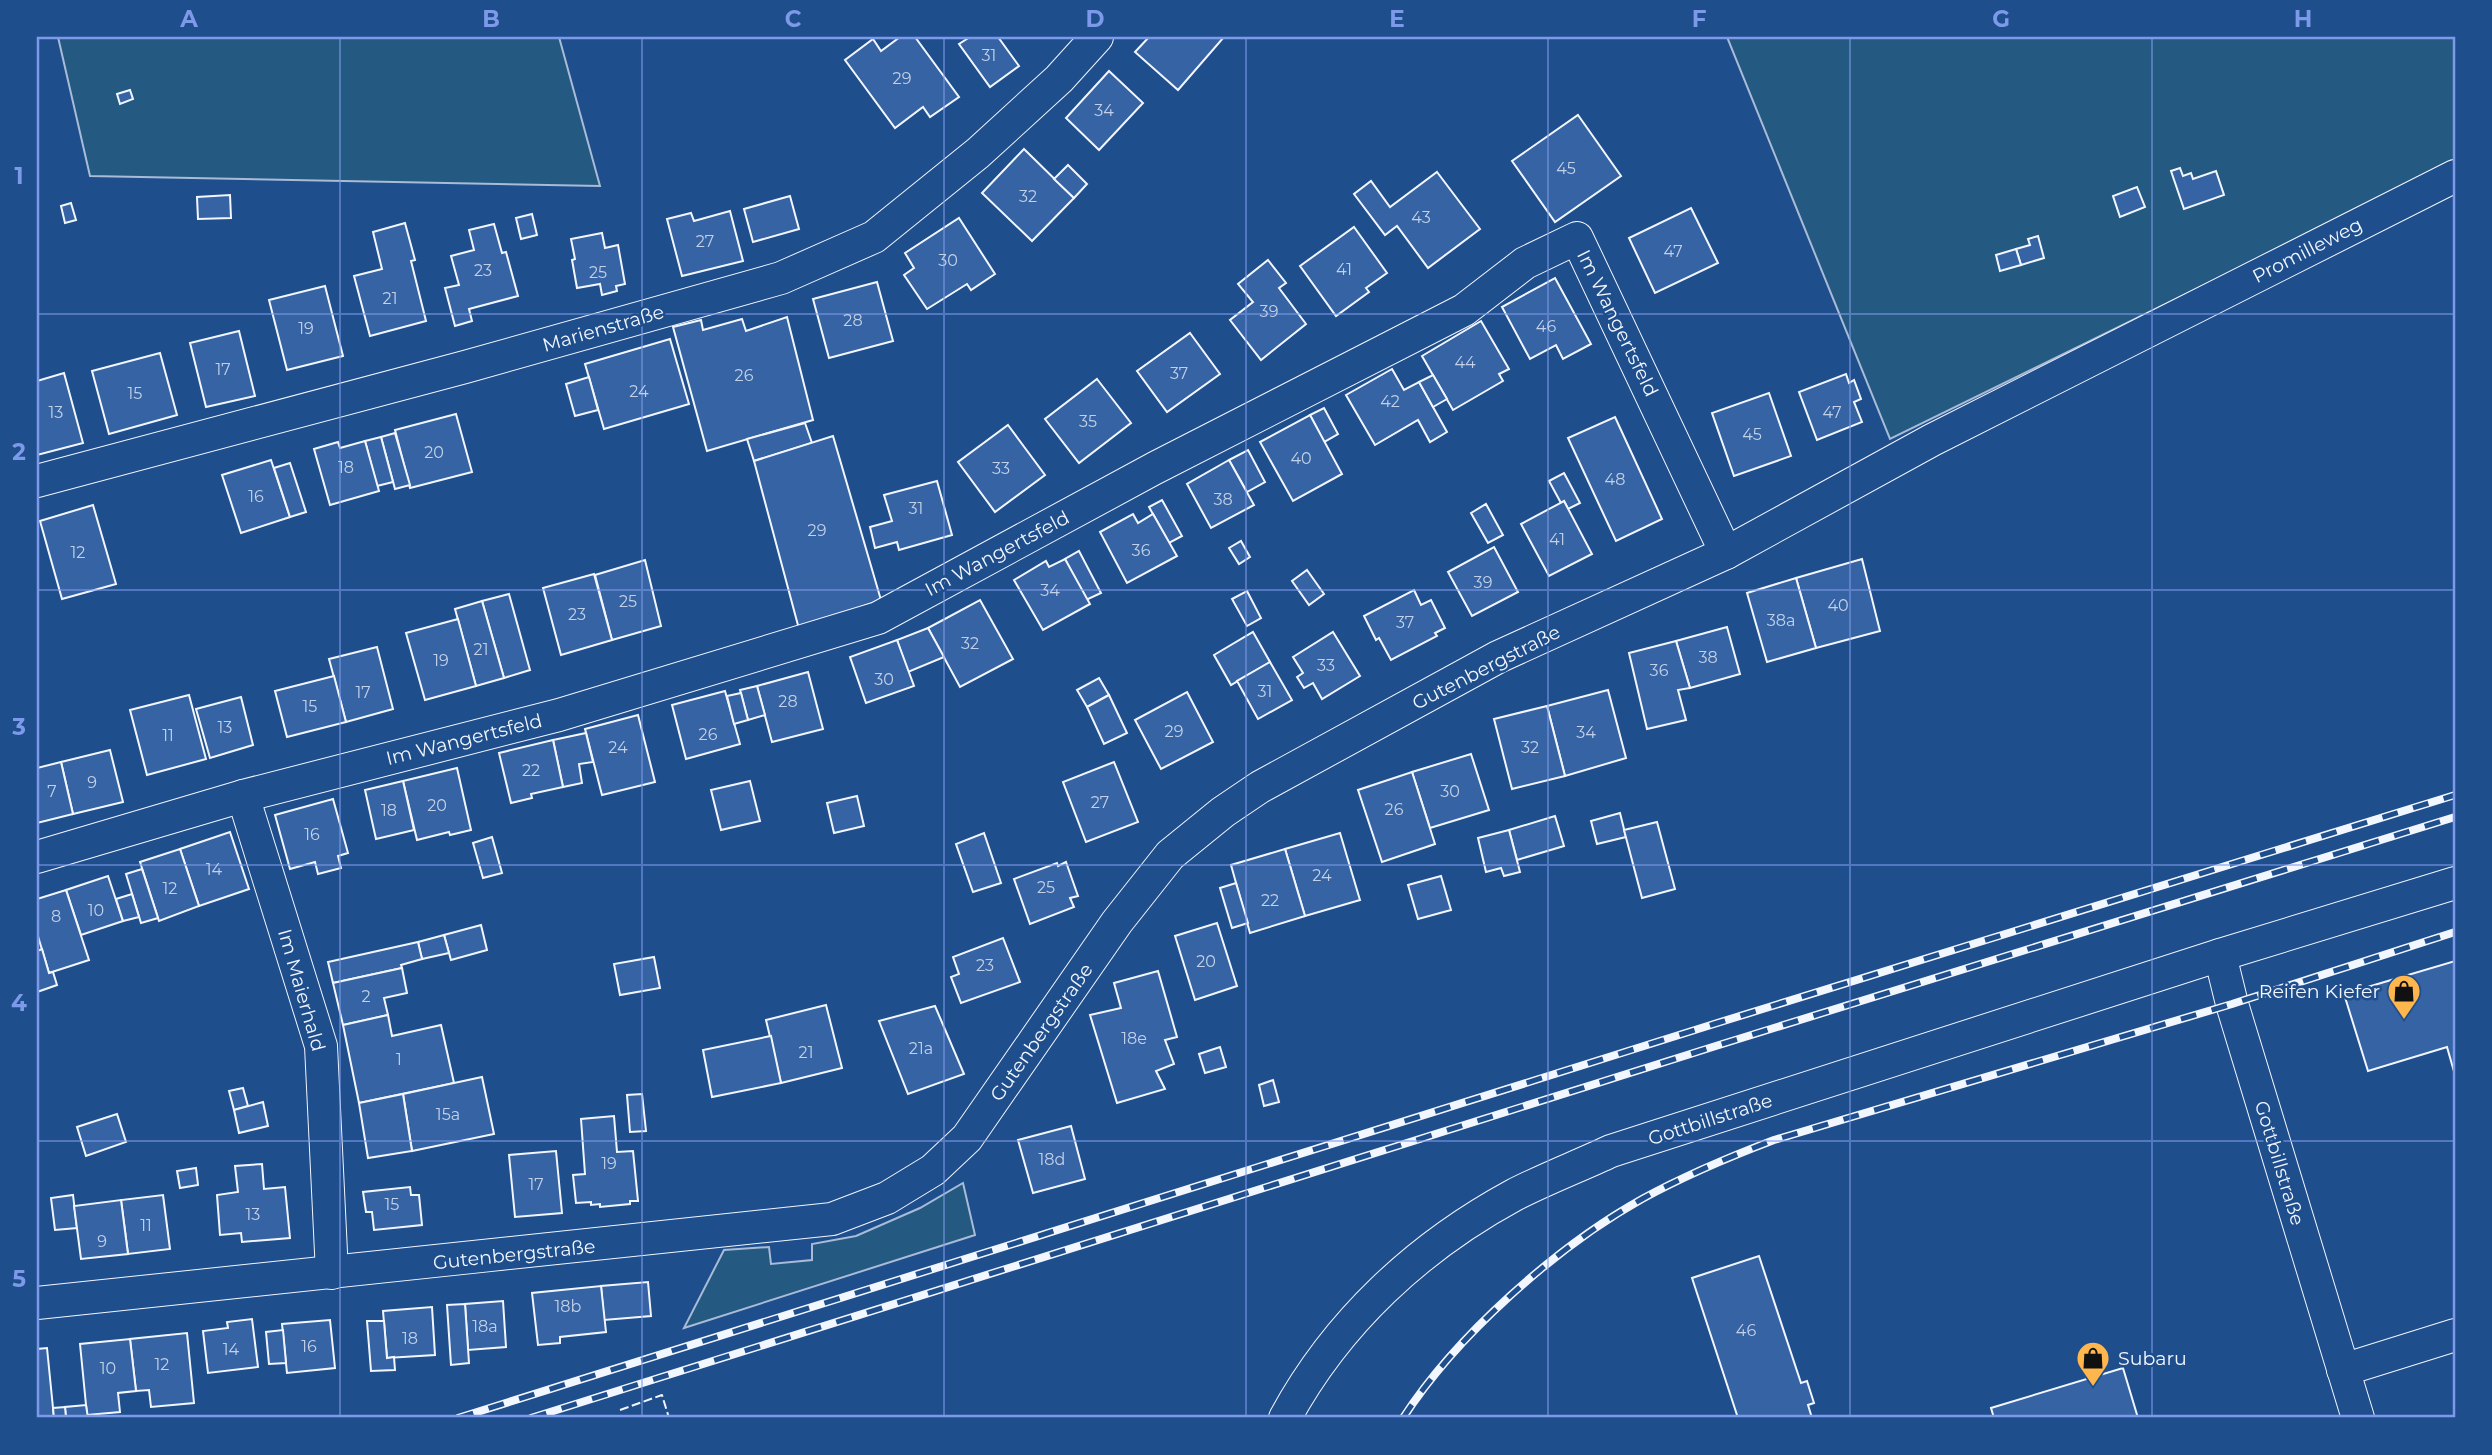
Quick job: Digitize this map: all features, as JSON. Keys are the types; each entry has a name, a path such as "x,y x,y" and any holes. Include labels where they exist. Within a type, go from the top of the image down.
{"street":[{"name":"Marienstraße","path":"37,481 465,367 781,278 874,237 988,144 1059,79 1097,37"},
{"name":"Promilleweg","path":"1932,440 2455,176"},
{"name":"Im Wangertsfeld","path":"37,857 243,796 559,715 878,618 1155,468 1464,310 1525,263 1577,238 1726,553"},
{"name":"Gutenbergstraße","path":"37,1303 832,1219 887,1198 933,1170 967,1138 1117,922 1170,855 1223,812 1260,787 1498,657 1726,553 1932,440"},
{"name":"Im Maierhald","path":"243,796 321,1045 332,1273"},
{"name":"Gottbillstraße","path":"1285,1418 1307,1380 1360,1312 1435,1244 1516,1194 1611,1151 2220,955 2455,883"},
{"name":"Gottbillstraße","path":"2220,955 2236,1017 2358,1418"},
{"path":"2343,1370 2455,1335"}],"shaded area":[{"path":"58,37 559,37 600,186 90,176"},
{"path":"1727,37 2455,37 2455,162 1890,439"},
{"path":"963,1183 975,1235 684,1328 724,1250 769,1247 771,1264 812,1260 812,1244 856,1236 920,1208"}],"building":[{"path":"900,37 915,37 959,97 930,117 923,107 895,128 845,60 873,39 881,51"},
{"path":"970,37 998,37 1019,66 990,87 959,44"},
{"path":"1149,37 1224,37 1178,90 1135,52"},
{"path":"1109,71 1143,103 1099,150 1066,118"},
{"path":"130,90 133,99 120,104 117,94"},
{"path":"1578,115 1621,176 1555,222 1512,161"},
{"path":"1024,149 1074,198 1032,241 982,193"},
{"path":"1068,165 1087,184 1074,198 1054,179"},
{"path":"2180,168 2183,176 2191,173 2193,179 2216,171 2224,195 2184,209 2171,171"},
{"path":"1437,172 1480,229 1428,268 1397,226 1385,235 1354,194 1371,181 1390,207"},
{"path":"2137,187 2145,207 2120,217 2113,196"},
{"path":"230,195 231,218 198,219 197,197"},
{"path":"790,196 799,229 753,242 744,209"},
{"path":"71,203 76,220 65,223 61,206"},
{"path":"1691,208 1718,263 1655,293 1629,238"},
{"path":"730,211 743,261 682,276 667,219 691,213 694,221"},
{"path":"532,214 537,235 521,239 516,218"},
{"path":"959,218 995,274 971,290 967,284 927,309 904,275 914,268 905,253"},
{"path":"405,223 426,321 370,336 354,276 382,269 373,232"},
{"path":"494,224 502,253 506,252 518,296 469,309 472,321 455,326 445,288 459,285 451,256 474,250 469,230"},
{"path":"1354,227 1387,273 1366,288 1369,292 1336,316 1300,266"},
{"path":"602,233 605,248 618,245 625,284 616,286 617,291 602,295 600,284 577,288 571,239"},
{"path":"2038,236 2044,258 2021,265 2016,249 2030,245 2028,239"},
{"path":"2016,249 2021,265 2000,271 1996,255"},
{"path":"1268,260 1286,283 1279,288 1306,324 1261,360 1230,320 1253,302 1238,284"},
{"path":"1555,278 1591,344 1563,359 1556,345 1530,359 1502,307"},
{"path":"877,282 893,341 829,358 813,299"},
{"path":"325,286 343,356 287,370 269,300"},
{"path":"787,317 813,420 707,451 673,327 701,320 703,330 742,319 746,331"},
{"path":"1481,321 1509,369 1499,374 1503,381 1453,410 1422,356"},
{"path":"239,331 255,396 206,407 190,343"},
{"path":"1190,333 1220,374 1167,412 1137,371"},
{"path":"670,339 689,404 604,429 585,364"},
{"path":"160,353 177,415 109,434 92,371"},
{"path":"1392,369 1404,390 1419,382 1447,432 1430,442 1418,420 1375,445 1346,395"},
{"path":"64,373 83,443 37,455 37,381"},
{"path":"1846,374 1849,383 1854,380 1861,399 1854,402 1862,422 1817,440 1799,392"},
{"path":"1433,375 1447,399 1433,407 1419,382"},
{"path":"589,377 598,410 575,416 566,384"},
{"path":"1097,379 1131,423 1079,463 1045,419"},
{"path":"1769,393 1791,456 1734,476 1712,413"},
{"path":"1324,408 1338,434 1324,442 1310,415"},
{"path":"456,414 472,472 410,488 395,430"},
{"path":"1310,415 1342,474 1293,501 1260,442"},
{"path":"1615,417 1662,519 1616,541 1568,438"},
{"path":"805,423 812,443 754,461 747,439"},
{"path":"1008,425 1045,475 995,512 958,462"},
{"path":"395,433 410,485 395,489 381,437"},
{"path":"833,436 881,600 799,629 754,461"},
{"path":"381,437 393,482 377,486 365,441"},
{"path":"365,441 379,491 330,505 314,449 338,442 340,448"},
{"path":"1248,450 1265,482 1247,492 1229,460"},
{"path":"271,460 290,517 241,533 222,475"},
{"path":"1229,460 1254,505 1211,528 1187,484"},
{"path":"290,463 306,512 290,517 274,468"},
{"path":"1564,473 1580,503 1568,509 1564,501 1561,503 1549,481"},
{"path":"937,481 952,535 899,550 897,542 875,548 870,527 892,521 884,495"},
{"path":"1162,500 1182,536 1169,543 1149,507"},
{"path":"1564,501 1592,554 1549,576 1521,524"},
{"path":"1486,504 1503,535 1488,543 1471,513"},
{"path":"93,505 116,584 62,599 40,521"},
{"path":"1133,514 1138,523 1153,514 1177,556 1127,583 1100,532"},
{"path":"1241,541 1250,557 1239,564 1229,548"},
{"path":"1494,547 1518,592 1472,616 1448,572"},
{"path":"1079,551 1101,593 1086,600 1065,559"},
{"path":"1065,559 1090,604 1043,630 1014,580 1046,561 1049,567"},
{"path":"1862,559 1880,631 1816,648 1796,578"},
{"path":"645,560 661,626 612,640 595,575"},
{"path":"1307,570 1324,594 1309,605 1292,581"},
{"path":"594,574 612,640 561,655 543,588"},
{"path":"1796,578 1816,648 1767,662 1747,593"},
{"path":"1414,590 1421,605 1431,600 1445,628 1435,633 1437,636 1391,660 1379,638 1376,640 1364,616"},
{"path":"1247,591 1261,618 1247,626 1232,599"},
{"path":"509,594 530,670 504,678 482,601"},
{"path":"980,600 1013,659 960,687 928,628"},
{"path":"482,601 504,678 476,686 455,609"},
{"path":"458,619 476,686 425,700 406,633"},
{"path":"1727,627 1740,674 1690,688 1676,641"},
{"path":"928,628 944,657 908,672 897,640"},
{"path":"1253,632 1270,662 1231,685 1214,655"},
{"path":"1333,632 1360,676 1322,699 1313,683 1304,688 1297,677 1303,673 1293,657"},
{"path":"897,640 914,686 866,703 850,657"},
{"path":"1676,641 1690,688 1678,690 1686,720 1647,729 1629,653"},
{"path":"377,647 393,709 346,722 329,659"},
{"path":"1270,662 1292,700 1258,719 1237,681"},
{"path":"808,672 823,729 772,742 757,686"},
{"path":"334,676 346,722 287,737 275,691"},
{"path":"1099,678 1109,695 1087,707 1077,690"},
{"path":"757,686 765,715 748,720 740,690"},
{"path":"1608,690 1626,758 1565,776 1547,706"},
{"path":"725,691 740,744 686,759 672,705"},
{"path":"1187,692 1213,742 1161,769 1135,720"},
{"path":"741,693 748,720 734,724 727,696"},
{"path":"189,695 206,759 147,775 130,710"},
{"path":"1109,695 1127,733 1104,744 1087,707"},
{"path":"241,697 253,745 210,758 196,709"},
{"path":"1547,706 1565,776 1512,789 1494,719"},
{"path":"638,715 655,782 602,795 585,729"},
{"path":"586,733 593,762 579,764 582,783 563,787 553,740"},
{"path":"553,740 563,787 531,794 532,798 511,803 499,753"},
{"path":"110,750 123,802 73,814 61,762"},
{"path":"1471,754 1489,810 1430,828 1412,772"},
{"path":"61,762 73,814 37,823 37,768"},
{"path":"1114,762 1138,822 1086,842 1063,782"},
{"path":"457,768 471,830 417,840 403,781"},
{"path":"1412,772 1435,844 1382,862 1358,790"},
{"path":"403,781 414,830 376,839 365,790"},
{"path":"750,781 760,821 721,830 711,790"},
{"path":"857,796 864,826 834,833 827,803"},
{"path":"333,799 348,853 338,856 341,868 318,874 315,862 290,869 275,815"},
{"path":"1620,813 1626,837 1597,844 1591,821"},
{"path":"1555,816 1564,846 1517,860 1509,830"},
{"path":"1657,822 1675,889 1642,898 1624,830"},
{"path":"1509,830 1520,872 1504,876 1501,868 1486,872 1478,838"},
{"path":"230,832 249,889 199,906 180,849"},
{"path":"984,833 1001,883 973,892 956,844"},
{"path":"1340,833 1360,900 1305,916 1285,849"},
{"path":"492,837 502,873 483,878 473,843"},
{"path":"180,849 199,906 159,921 140,862"},
{"path":"1285,849 1305,916 1250,933 1231,865"},
{"path":"1066,862 1078,896 1070,898 1074,907 1030,924 1014,879"},
{"path":"142,869 158,918 141,923 126,874"},
{"path":"108,876 123,921 81,935 66,890"},
{"path":"1441,876 1451,910 1418,919 1408,885"},
{"path":"1236,883 1248,923 1232,928 1220,888"},
{"path":"66,890 89,960 49,973 37,933 37,899"},
{"path":"132,894 139,917 123,921 116,899"},
{"path":"1217,923 1237,986 1195,1000 1175,936"},
{"path":"481,925 487,950 451,960 444,935"},
{"path":"444,935 449,953 422,959 418,942"},
{"path":"1003,938 1020,982 961,1003 951,977 959,974 953,957"},
{"path":"418,942 422,959 401,965 402,968 333,983 328,962"},
{"path":"42,949 49,973 53,972 57,985 37,992 37,951"},
{"path":"654,957 660,988 620,995 614,964"},
{"name":"Reifen Kiefer","path":"2455,961 2455,1075 2447,1047 2368,1071 2344,994"},
{"path":"402,968 407,993 384,998 388,1015 343,1025 333,983"},
{"path":"1158,971 1177,1037 1165,1040 1174,1064 1156,1071 1165,1089 1117,1103 1090,1015 1121,1008 1114,983"},
{"path":"826,1005 842,1068 781,1083 766,1020"},
{"path":"935,1006 964,1074 908,1094 879,1021"},
{"path":"388,1015 392,1036 441,1025 454,1083 359,1103 343,1025"},
{"path":"771,1036 781,1083 712,1097 703,1050"},
{"path":"1220,1047 1226,1067 1205,1073 1199,1054"},
{"path":"482,1077 494,1134 412,1151 403,1094"},
{"path":"1273,1080 1279,1102 1264,1106 1259,1085"},
{"path":"243,1088 248,1106 234,1110 229,1091"},
{"path":"403,1094 412,1151 368,1158 359,1103"},
{"path":"642,1094 646,1131 630,1132 627,1095"},
{"path":"263,1102 268,1126 239,1133 234,1110"},
{"path":"117,1114 126,1142 86,1156 77,1127"},
{"path":"614,1116 617,1152 633,1151 638,1201 600,1207 600,1204 591,1205 591,1202 576,1203 573,1175 585,1174 581,1119"},
{"path":"1071,1126 1085,1179 1033,1193 1018,1140"},
{"path":"556,1151 562,1213 515,1217 509,1155"},
{"path":"262,1164 264,1189 285,1187 290,1238 242,1242 241,1233 220,1235 217,1195 238,1192 235,1166"},
{"path":"196,1168 198,1185 180,1188 177,1171"},
{"path":"410,1187 411,1195 419,1195 422,1225 374,1230 372,1212 366,1212 363,1192"},
{"path":"73,1195 77,1228 55,1230 51,1198"},
{"path":"163,1195 170,1249 128,1254 121,1200"},
{"path":"121,1200 128,1254 81,1259 74,1206"},
{"path":"1759,1256 1801,1383 1807,1381 1814,1403 1808,1405 1812,1418 1738,1418 1692,1278"},
{"path":"648,1282 651,1316 604,1320 601,1286"},
{"path":"601,1286 606,1332 560,1337 560,1343 538,1345 532,1293"},
{"path":"503,1301 506,1347 468,1350 465,1304"},
{"path":"465,1304 469,1363 451,1365 447,1305"},
{"path":"432,1307 435,1355 387,1358 383,1311"},
{"path":"252,1319 258,1367 208,1373 203,1331 228,1328 227,1322"},
{"path":"330,1320 335,1368 287,1373 282,1324"},
{"path":"367,1321 384,1321 387,1358 394,1357 395,1370 371,1371"},
{"path":"283,1330 286,1363 269,1364 266,1332"},
{"path":"187,1333 194,1403 151,1407 149,1390 136,1391 130,1339"},
{"path":"130,1339 136,1391 118,1393 120,1412 87,1415 80,1344"},
{"path":"47,1348 54,1418 37,1418 37,1349"},
{"name":"Subaru","path":"2123,1368 2138,1418 1994,1418 1991,1408"},
{"path":"86,1405 88,1418 66,1418 65,1407"},
{"path":"65,1407 66,1418 54,1418 53,1408"}],"railway":[{"path":"458,1418 2455,795"},
{"path":"531,1418 2455,817"},
{"path":"1403,1418 1425,1387 1479,1325 1543,1268 1609,1219 1690,1175 1774,1140 2232,1004 2455,932"}],"fence":[{"path":"620,1410 662,1395 669,1418"}],"place":[{"name":"Reifen Kiefer","path":"2404,1021"},
{"name":"Subaru","path":"2093,1388"}]}
